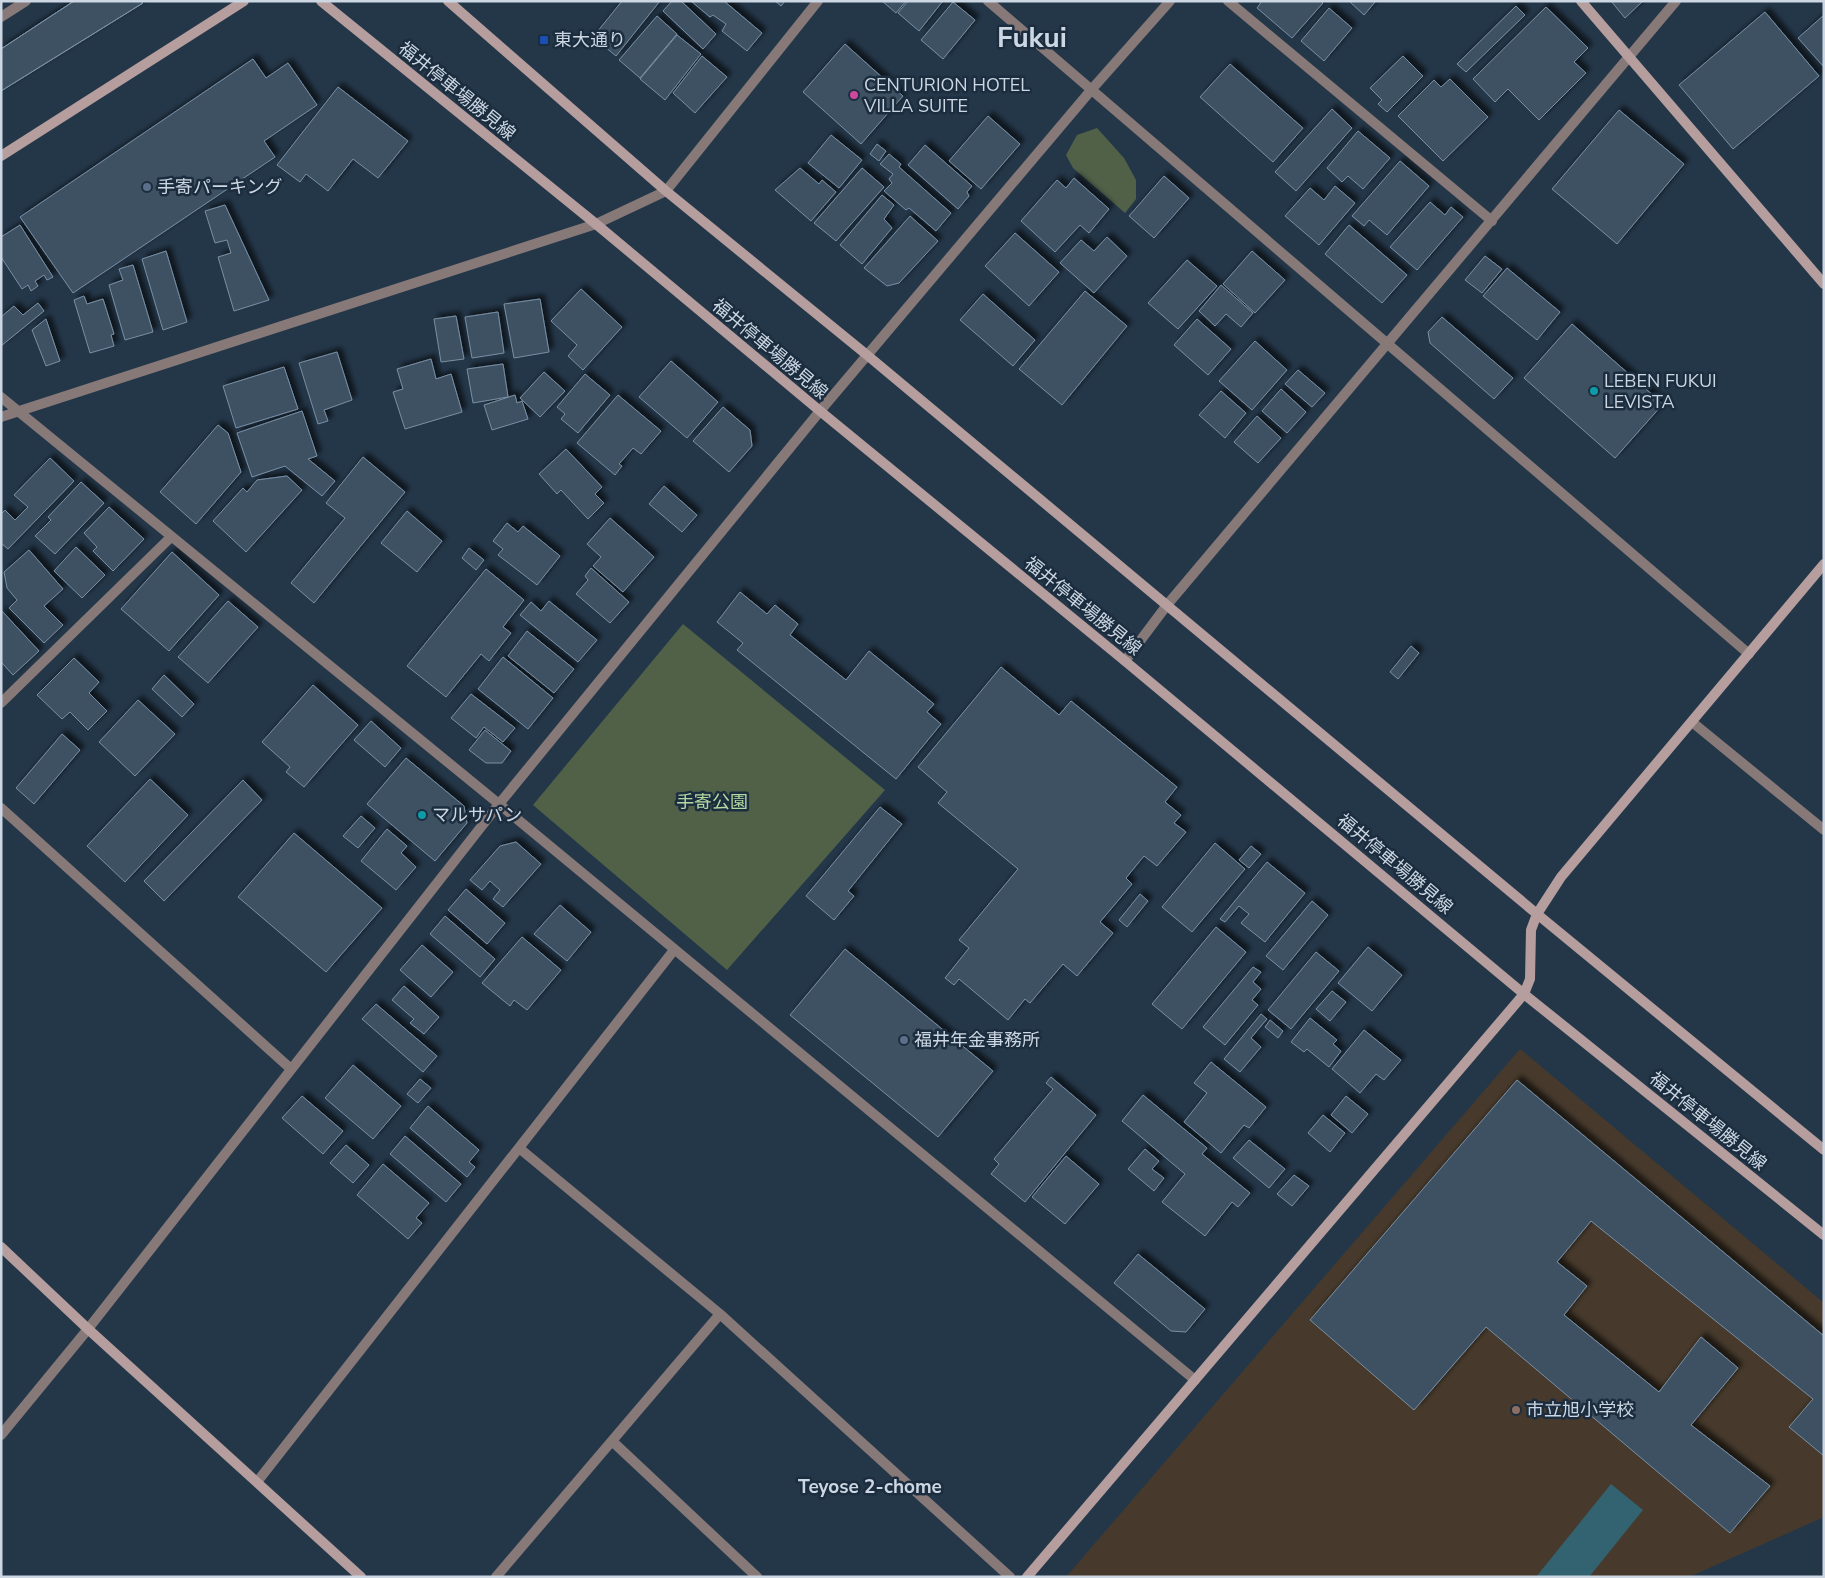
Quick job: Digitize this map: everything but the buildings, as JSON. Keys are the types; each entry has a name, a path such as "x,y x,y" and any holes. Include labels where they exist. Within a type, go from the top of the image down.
{"main road":[{"path":"1,156 244,1"},
{"name":"福井停車場勝見線","path":"321,1 596,224 820,411 1126,661 1524,994 1824,1235"},
{"path":"448,1 666,191 867,355 1537,914 1824,1150"},
{"path":"1581,1 1824,284"},
{"path":"1027,1577 1524,994 1530,979 1531,930 1537,914 1561,877 1824,564"},
{"path":"1,1247 88,1329 361,1577"}],"street":[{"path":"1,17 26,1"},
{"path":"1,417 596,224 666,191 818,1"},
{"path":"988,1 1749,654"},
{"path":"1,1436 88,1329 499,804 820,411 1092,89 1170,1"},
{"path":"1228,1 1492,221"},
{"path":"1126,661 1167,605 1676,1"},
{"path":"1,398 499,804 1195,1380"},
{"path":"1,703 171,537"},
{"path":"1692,722 1824,830"},
{"path":"1,808 291,1069"},
{"path":"257,1482 674,950"},
{"path":"519,1148 720,1314 1010,1577"},
{"path":"496,1577 720,1314"},
{"path":"612,1440 757,1577"}],"shaded area":[{"name":"市立旭小学校","path":"1520,1049 1824,1303 1824,1517 1689,1577 1066,1577"}],"green space":[{"path":"1097,128 1124,158 1136,180 1136,199 1125,213 1073,168 1066,155 1077,135"},
{"name":"手寄公園","path":"683,624 885,790 727,970 533,805"}],"water":[{"path":"1611,1484 1643,1510 1589,1577 1536,1577"}],"place":[{"name":"東大通り","path":"544,40"},
{"name":"CENTURION HOTEL VILLA SUITE","path":"854,95"},
{"name":"手寄パーキング","path":"147,187"},
{"name":"LEBEN FUKUI LEVISTA","path":"1594,391"},
{"name":"マルサパン","path":"422,815"},
{"name":"福井年金事務所","path":"904,1040"},
{"name":"市立旭小学校","path":"1516,1410"}],"district":[{"name":"Fukui","path":"1032,37"},
{"name":"Teyose 2-chome","path":"870,1486"}]}
